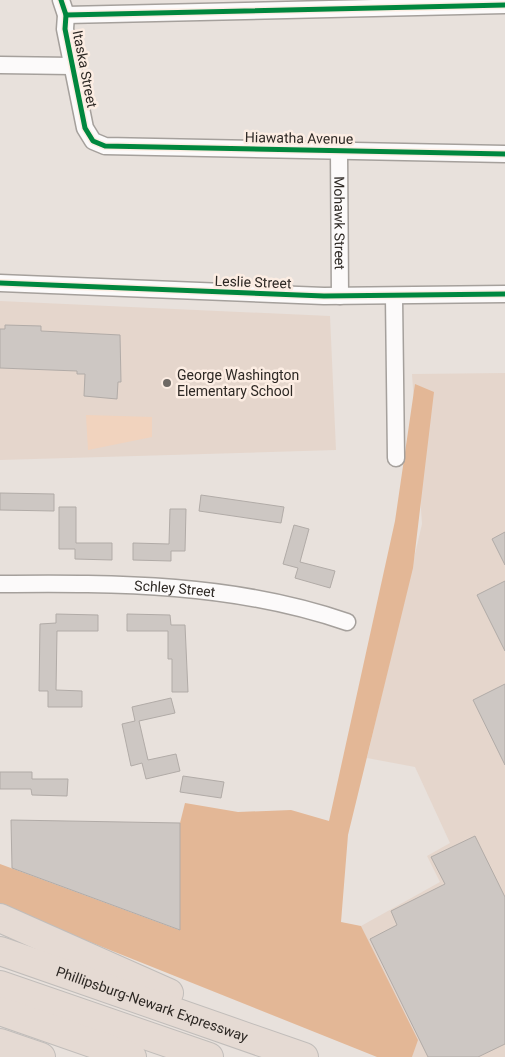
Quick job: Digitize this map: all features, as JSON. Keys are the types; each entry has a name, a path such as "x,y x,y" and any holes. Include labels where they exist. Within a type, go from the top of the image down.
{"highway":[{"path":"0,918 171,994 265,1043"},
{"name":"Phillipsburg-Newark Expressway","path":"0,951 304,1057"},
{"path":"0,985 209,1057"},
{"path":"0,1011 132,1057"},
{"path":"0,1043 40,1057"}],"street":[{"path":"63,8 505,5"},
{"name":"Itaska Street","path":"63,8 65,29 85,128 93,141"},
{"path":"0,65 72,66"},
{"name":"Hiawatha Avenue","path":"93,141 105,146 505,154"},
{"name":"Mohawk Street","path":"339,150 340,296"},
{"name":"Leslie Street","path":"0,283 340,296 394,297 505,294"},
{"path":"394,297 396,458"},
{"name":"Schley Street","path":"0,584 114,583 221,591 346,622"}],"shaded area":[{"name":"George Washington Elementary School","path":"0,301 330,316 336,450 0,460"},
{"path":"505,373 505,1057 412,1057 417,1040 361,926 440,882 427,856 450,843 415,767 367,758 422,524 412,374"},
{"path":"415,384 434,392 413,568 348,835 341,922 361,926 418,1040 412,1057 377,1057 0,906 0,864 179,930 180,823 185,803 238,812 291,810 329,821 395,521"},
{"path":"86,415 152,417 152,437 88,450"}],"building":[{"path":"5,325 41,326 41,331 120,335 121,382 118,382 117,399 84,396 85,374 77,374 77,371 0,368 0,329 5,329"},
{"path":"0,493 54,494 54,511 0,510"},
{"path":"201,495 284,507 281,523 199,511"},
{"path":"59,507 76,507 76,543 112,543 112,560 75,559 75,549 59,549"},
{"path":"170,509 186,509 185,551 171,551 171,561 133,560 133,543 169,544"},
{"path":"294,525 309,529 300,562 335,571 330,588 295,578 298,568 283,564"},
{"path":"505,532 505,565 492,539"},
{"path":"505,581 505,651 477,595"},
{"path":"56,614 98,615 98,631 57,631 56,690 82,691 82,707 48,707 48,691 39,691 40,624 56,623"},
{"path":"127,614 170,615 171,625 185,625 188,692 172,692 172,659 168,659 168,631 127,631"},
{"path":"505,684 505,765 473,700"},
{"path":"171,698 175,713 139,721 148,760 176,754 180,771 146,779 142,763 131,766 122,724 135,721 132,707"},
{"path":"0,772 32,772 32,779 68,779 67,796 32,795 31,789 0,789"},
{"path":"183,776 224,782 221,798 180,792"},
{"path":"11,820 180,823 180,930 12,868"},
{"path":"475,836 505,897 505,1044 478,1057 428,1057 370,939 397,925 391,911 445,884 431,857"}],"cycle path":[{"path":"61,0 66,15 65,29 85,128 93,141 105,146 505,154"},
{"path":"66,15 505,5"},
{"path":"0,283 324,296 505,294"}],"place":[{"name":"George Washington Elementary School","path":"167,383"}]}
